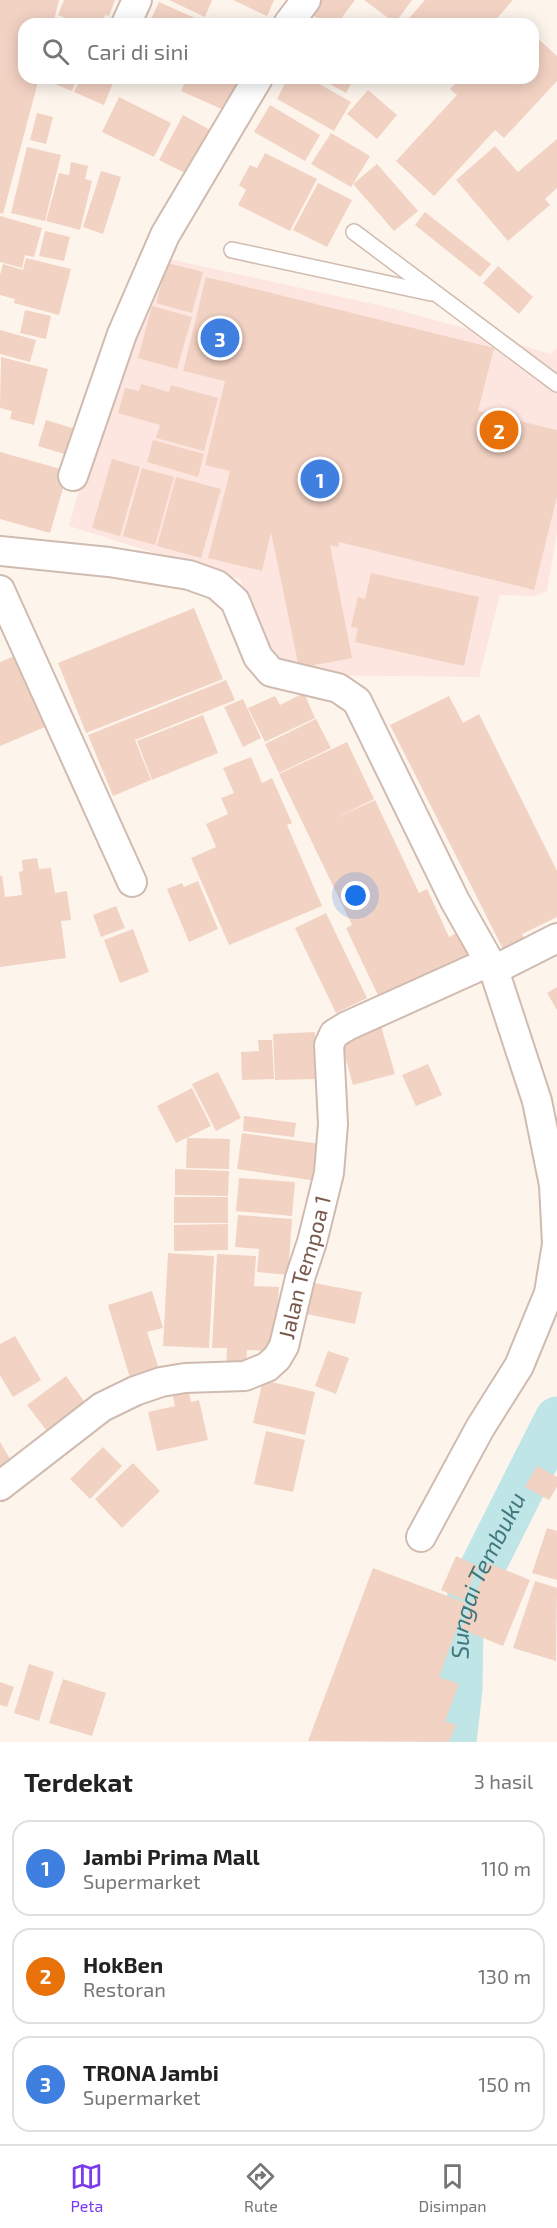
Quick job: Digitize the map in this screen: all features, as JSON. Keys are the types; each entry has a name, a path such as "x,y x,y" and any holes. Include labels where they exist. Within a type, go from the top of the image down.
{"street":[{"path":"129,18 137,0"},
{"path":"292,18 306,0"},
{"path":"73,476 122,334 165,235 254,84"},
{"path":"0,551 109,562 189,575 217,585 235,601 258,657 271,672 338,688 357,701 455,901 492,966 537,1101 554,1185 557,1244 549,1293 519,1366 480,1428 421,1537"},
{"path":"0,590 132,882"},
{"name":"Jalan Tempoa 1","path":"0,1486 102,1407 135,1390 185,1378 245,1376 267,1367 277,1358 284,1346 329,1173 333,1124 329,1046 334,1034 347,1026 557,938"}],"lane":[{"path":"354,232 555,380"},
{"path":"232,250 437,295"}],"shaded area":[{"path":"169,259 383,306 550,354 557,349 557,532 547,591 535,596 500,595 479,677 299,675 260,658 241,580 69,526 95,432"}],"building":[{"path":"0,0 59,0 54,18 18,18 18,84 37,84 3,214 0,213"},
{"path":"64,0 115,0 109,16 105,15 104,18 66,18 58,15"},
{"path":"169,0 212,0 205,17"},
{"path":"233,0 274,0 267,16"},
{"path":"312,0 355,0 342,18 317,18 305,10"},
{"path":"364,0 412,0 399,18 388,18"},
{"path":"425,0 513,0 497,18 409,18"},
{"path":"159,2 195,18 151,18"},
{"path":"539,40 557,56 557,81 504,138 495,130 434,196 396,161 457,95 450,89 455,84 539,84"},
{"path":"55,84 75,84 72,91"},
{"path":"78,84 113,84 104,105 74,92"},
{"path":"184,84 249,84 235,115 181,91"},
{"path":"285,84 320,84 351,102 334,131 277,99"},
{"path":"330,84 351,84 346,93"},
{"path":"368,90 397,115 377,139 347,114"},
{"path":"119,97 171,123 154,157 102,132"},
{"path":"270,105 320,135 305,161 254,132"},
{"path":"37,113 53,117 46,144 30,140"},
{"path":"183,115 212,131 189,175 159,160"},
{"path":"331,133 370,156 351,187 311,164"},
{"path":"557,139 557,188 545,199 550,205 508,241 456,180 495,146 518,172"},
{"path":"27,147 61,155 45,221 11,213"},
{"path":"265,153 317,179 290,231 238,205 246,190 239,185 250,165 257,168"},
{"path":"71,162 88,166 85,179 92,181 80,230 46,221 59,173 69,175"},
{"path":"377,164 418,211 394,231 353,184"},
{"path":"101,171 121,177 103,234 83,227"},
{"path":"318,183 352,200 327,247 293,230"},
{"path":"425,212 491,264 480,277 415,225"},
{"path":"0,216 42,228 34,257 25,255 22,268 0,262"},
{"path":"45,231 70,237 64,261 39,256"},
{"path":"26,258 71,269 59,315 14,303 15,299 0,295 0,275 3,264 23,270"},
{"path":"167,263 203,272 192,313 156,303"},
{"path":"498,266 533,297 519,314 483,283"},
{"path":"206,277 494,348 478,411 557,430 557,497 534,590 339,542 338,547 330,545 352,658 299,668 271,532 262,571 208,558 230,471 205,465 225,381 183,371"},
{"path":"152,306 192,317 177,369 138,358"},
{"path":"25,310 51,316 46,339 20,333"},
{"path":"0,330 36,340 30,362 0,354"},
{"path":"1,357 48,369 34,425 10,419 12,411 0,408"},
{"path":"141,384 169,392 171,385 218,398 204,451 156,438 160,425 118,413 125,388 139,391"},
{"path":"46,420 85,432 77,458 38,446"},
{"path":"153,440 204,454 198,477 147,462"},
{"path":"0,452 68,471 50,533 0,519"},
{"path":"112,459 140,467 120,536 92,528"},
{"path":"142,468 174,477 155,545 123,536"},
{"path":"176,477 221,489 201,558 157,546"},
{"path":"371,573 479,597 464,666 355,642 358,628 351,627 358,597 365,599"},
{"path":"194,608 223,679 86,733 58,663"},
{"path":"27,651 57,722 0,746 0,662"},
{"path":"226,680 235,700 135,740 151,780 113,796 88,735"},
{"path":"304,693 315,718 265,742 248,708 275,696 280,705"},
{"path":"449,696 463,723 479,714 557,871 557,917 522,934 527,944 506,955 390,725"},
{"path":"243,699 261,738 243,747 224,707"},
{"path":"203,715 218,753 152,780 137,741"},
{"path":"316,719 331,748 279,773 265,744"},
{"path":"347,742 374,799 334,819 375,800 419,893 427,889 449,937 463,930 479,963 384,1008 346,928 352,925 279,774"},
{"path":"251,757 262,783 272,778 292,823 287,825 322,906 229,945 191,858 216,847 206,824 228,814 221,798 234,793 223,768"},
{"path":"37,858 39,869 51,868 55,893 67,891 71,920 61,921 66,958 0,967 0,876 2,875 5,897 22,895 19,872 23,871 22,860"},
{"path":"198,881 218,929 189,942 167,889 182,883 184,887"},
{"path":"116,906 125,928 101,937 93,915"},
{"path":"326,913 367,998 336,1013 295,928"},
{"path":"133,929 149,972 120,983 104,940"},
{"path":"557,987 557,1010 547,993"},
{"path":"381,1026 395,1074 353,1085 340,1038"},
{"path":"315,1032 316,1079 275,1080 273,1034"},
{"path":"258,1040 272,1040 274,1079 242,1080 241,1052 259,1051"},
{"path":"428,1064 442,1095 416,1106 402,1075"},
{"path":"218,1072 241,1118 216,1131 192,1084"},
{"path":"192,1088 211,1126 176,1143 157,1106"},
{"path":"244,1116 296,1123 294,1137 243,1131"},
{"path":"242,1133 328,1145 323,1182 237,1169"},
{"path":"187,1138 230,1139 229,1169 186,1168"},
{"path":"175,1169 229,1171 228,1196 175,1195"},
{"path":"239,1178 295,1182 292,1216 236,1211"},
{"path":"174,1197 228,1197 228,1223 174,1223"},
{"path":"238,1215 292,1219 288,1275 257,1272 259,1249 235,1247"},
{"path":"228,1224 228,1250 174,1251 174,1225"},
{"path":"168,1253 214,1256 209,1348 163,1346"},
{"path":"217,1254 256,1256 254,1286 279,1287 275,1351 247,1350 246,1373 226,1372 227,1348 212,1348"},
{"path":"309,1282 362,1292 355,1324 302,1313"},
{"path":"152,1291 163,1328 147,1332 159,1369 130,1378 108,1305"},
{"path":"15,1336 41,1380 13,1397 0,1375 0,1344"},
{"path":"328,1351 349,1358 336,1394 315,1386"},
{"path":"66,1376 88,1407 50,1435 27,1405"},
{"path":"263,1380 315,1392 305,1435 253,1423"},
{"path":"187,1384 191,1402 199,1400 208,1440 157,1451 148,1412 175,1406 171,1388"},
{"path":"266,1431 305,1440 293,1492 254,1484"},
{"path":"0,1442 12,1462 0,1470"},
{"path":"103,1447 122,1466 90,1499 70,1479"},
{"path":"133,1463 160,1491 122,1528 95,1499"},
{"path":"537,1466 557,1477 557,1487 549,1500 525,1487"},
{"path":"547,1528 557,1531 557,1580 532,1573"},
{"path":"456,1556 478,1566 464,1600 441,1590"},
{"path":"488,1563 530,1580 503,1646 461,1629"},
{"path":"373,1568 466,1603 439,1677 459,1684 445,1721 456,1725 449,1742 308,1741"},
{"path":"535,1581 557,1588 556,1661 513,1648"},
{"path":"29,1664 54,1672 39,1721 14,1713"},
{"path":"63,1679 106,1693 92,1736 49,1723"},
{"path":"0,1682 14,1687 7,1707 0,1705"}],"waterway":[{"name":"Sungai Tembuku","path":"454,1742 460,1689 461,1628 465,1612 475,1582 557,1419"}],"place":[{"name":"TRONA Jambi","path":"220,338"},
{"name":"HokBen","path":"499,430"},
{"name":"Jambi Prima Mall","path":"320,479"}]}
